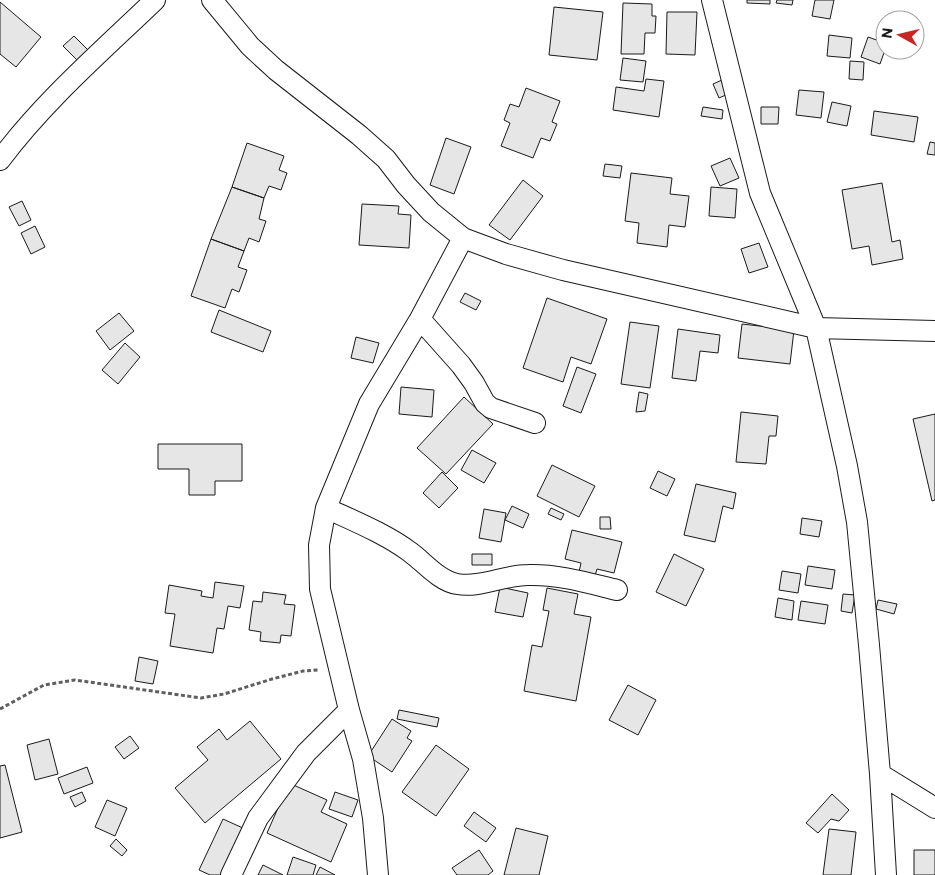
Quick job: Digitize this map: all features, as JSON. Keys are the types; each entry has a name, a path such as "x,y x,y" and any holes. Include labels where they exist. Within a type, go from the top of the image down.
{"street":[{"path":"0,160 73,78 155,0"},
{"path":"212,0 250,46 276,70 360,135 386,159 406,185 432,212 463,238 506,254 563,270 816,328 935,331"},
{"path":"712,0 760,193 816,328 847,466 857,522 880,774 886,875"},
{"path":"378,875 373,818 364,759 348,710 320,589 319,545 326,508 369,404 420,318 463,238"},
{"path":"420,318 461,365 485,403 491,408 535,423"},
{"path":"326,508 363,525 410,552 435,574 456,584 484,584 527,574 567,578 617,590"},
{"path":"230,875 258,818 306,753 348,710"},
{"path":"880,774 935,808"}],"path":[{"path":"0,709 44,685 75,680 201,698 224,694 303,671 338,668"}],"building":[{"path":"747,0 770,0 770,4 747,3"},
{"path":"777,0 793,0 792,5 776,3"},
{"path":"815,0 834,0 830,19 812,16"},
{"path":"0,2 41,37 16,67 0,54"},
{"path":"623,3 652,4 652,16 656,16 655,33 645,33 644,54 621,54"},
{"path":"554,7 603,12 597,60 549,55"},
{"path":"667,12 697,12 695,55 666,54"},
{"path":"829,35 852,38 850,58 827,56"},
{"path":"74,36 88,50 77,60 63,46"},
{"path":"868,37 875,39 875,60 881,60 880,64 861,57"},
{"path":"623,58 646,61 643,82 620,80"},
{"path":"850,61 864,62 863,80 849,79"},
{"path":"646,79 664,81 659,117 613,110 616,87 644,91"},
{"path":"722,80 728,94 719,98 713,84"},
{"path":"526,88 560,101 552,122 557,124 550,141 541,138 533,158 501,146 510,123 504,120 510,104 519,107"},
{"path":"799,90 824,92 821,118 796,115"},
{"path":"832,102 851,106 847,126 827,122"},
{"path":"703,107 723,110 722,119 701,116"},
{"path":"761,107 779,107 778,124 761,124"},
{"path":"874,111 918,117 914,142 871,135"},
{"path":"446,138 471,147 454,194 430,185"},
{"path":"930,142 935,143 935,155 927,154"},
{"path":"247,143 284,156 279,170 287,173 281,190 269,186 264,198 232,187"},
{"path":"730,158 739,178 720,186 711,166"},
{"path":"605,164 622,166 620,178 603,176"},
{"path":"631,173 672,178 670,194 689,196 685,227 669,225 667,247 637,243 639,223 625,221"},
{"path":"523,180 543,196 510,240 489,225"},
{"path":"882,183 892,242 900,240 903,259 872,265 869,246 852,249 842,190"},
{"path":"232,187 264,198 259,219 266,221 259,242 249,238 244,251 211,239"},
{"path":"711,187 737,189 735,218 709,216"},
{"path":"22,201 31,220 19,226 9,207"},
{"path":"362,204 399,206 398,214 411,215 409,248 359,245"},
{"path":"35,226 45,247 31,254 21,233"},
{"path":"211,239 244,251 238,267 247,270 239,292 232,289 225,308 191,296"},
{"path":"759,243 768,267 749,273 741,249"},
{"path":"465,293 481,301 476,310 460,302"},
{"path":"547,298 607,319 591,364 571,357 563,382 523,368"},
{"path":"219,310 271,331 263,352 211,332"},
{"path":"119,313 134,331 110,350 96,331"},
{"path":"630,322 659,326 650,388 621,384"},
{"path":"742,324 794,330 790,364 738,358"},
{"path":"678,329 720,335 718,353 700,351 696,381 672,378"},
{"path":"356,337 379,343 373,363 351,358"},
{"path":"125,343 140,357 118,384 102,370"},
{"path":"577,367 596,374 581,413 563,406"},
{"path":"401,387 434,390 432,417 399,414"},
{"path":"639,392 648,394 645,411 636,412"},
{"path":"464,397 493,424 446,474 417,448"},
{"path":"741,412 778,416 776,436 769,436 766,464 736,462"},
{"path":"935,414 935,500 932,501 913,419"},
{"path":"158,444 242,444 242,481 215,481 215,495 189,495 189,469 158,469"},
{"path":"472,450 496,463 484,483 461,470"},
{"path":"552,465 595,486 579,517 537,496"},
{"path":"658,471 675,479 667,496 650,488"},
{"path":"442,472 458,488 439,508 423,493"},
{"path":"696,484 736,493 733,509 723,506 715,542 684,535"},
{"path":"512,506 529,514 523,528 505,520"},
{"path":"551,508 564,514 561,520 548,514"},
{"path":"484,509 506,513 501,542 479,538"},
{"path":"600,517 610,517 611,529 600,529"},
{"path":"802,518 822,521 819,537 800,534"},
{"path":"572,530 622,542 614,573 597,569 595,576 579,572 581,563 565,559"},
{"path":"472,554 492,554 492,565 472,565"},
{"path":"674,554 704,569 686,606 656,592"},
{"path":"808,566 835,570 832,589 805,585"},
{"path":"782,571 801,574 798,593 779,590"},
{"path":"215,582 244,586 240,608 228,606 224,629 217,628 213,653 170,646 175,614 165,613 169,585 202,591 201,596 213,598"},
{"path":"500,587 528,593 523,617 495,612"},
{"path":"547,588 578,594 574,614 591,617 576,701 524,691 532,645 542,647 549,611 543,610"},
{"path":"263,592 286,595 284,604 295,605 291,636 281,635 280,643 260,641 261,632 249,630 253,601 262,602"},
{"path":"843,594 855,595 852,613 841,611"},
{"path":"778,598 794,601 792,620 775,617"},
{"path":"878,600 897,604 894,614 876,609"},
{"path":"801,601 828,605 825,624 798,620"},
{"path":"139,657 158,661 153,684 135,681"},
{"path":"628,685 656,700 638,735 609,720"},
{"path":"399,710 439,718 437,727 397,719"},
{"path":"392,719 411,731 407,738 412,741 392,772 368,756"},
{"path":"250,721 281,759 205,823 175,788 208,760 197,747 219,729 227,740"},
{"path":"130,736 139,748 124,759 115,747"},
{"path":"49,739 58,774 35,780 27,745"},
{"path":"436,745 469,769 436,816 402,792"},
{"path":"5,765 22,832 0,838 0,766"},
{"path":"87,767 93,783 64,794 58,778"},
{"path":"289,783 327,800 321,812 347,824 331,862 267,833"},
{"path":"82,792 86,801 75,807 70,797"},
{"path":"335,792 358,800 352,817 329,809"},
{"path":"832,794 849,810 839,821 831,819 818,833 806,823"},
{"path":"107,800 127,808 115,836 95,827"},
{"path":"474,812 496,828 486,842 464,826"},
{"path":"223,819 245,829 223,875 210,875 199,870"},
{"path":"516,828 548,836 539,875 504,875"},
{"path":"829,829 856,832 851,875 823,875"},
{"path":"116,839 127,850 122,856 110,846"},
{"path":"479,850 493,871 488,875 457,875 452,868"},
{"path":"914,850 935,850 935,875 914,875"},
{"path":"293,857 316,865 313,875 287,875"},
{"path":"263,865 283,875 258,875"},
{"path":"320,867 335,875 316,875"}]}
